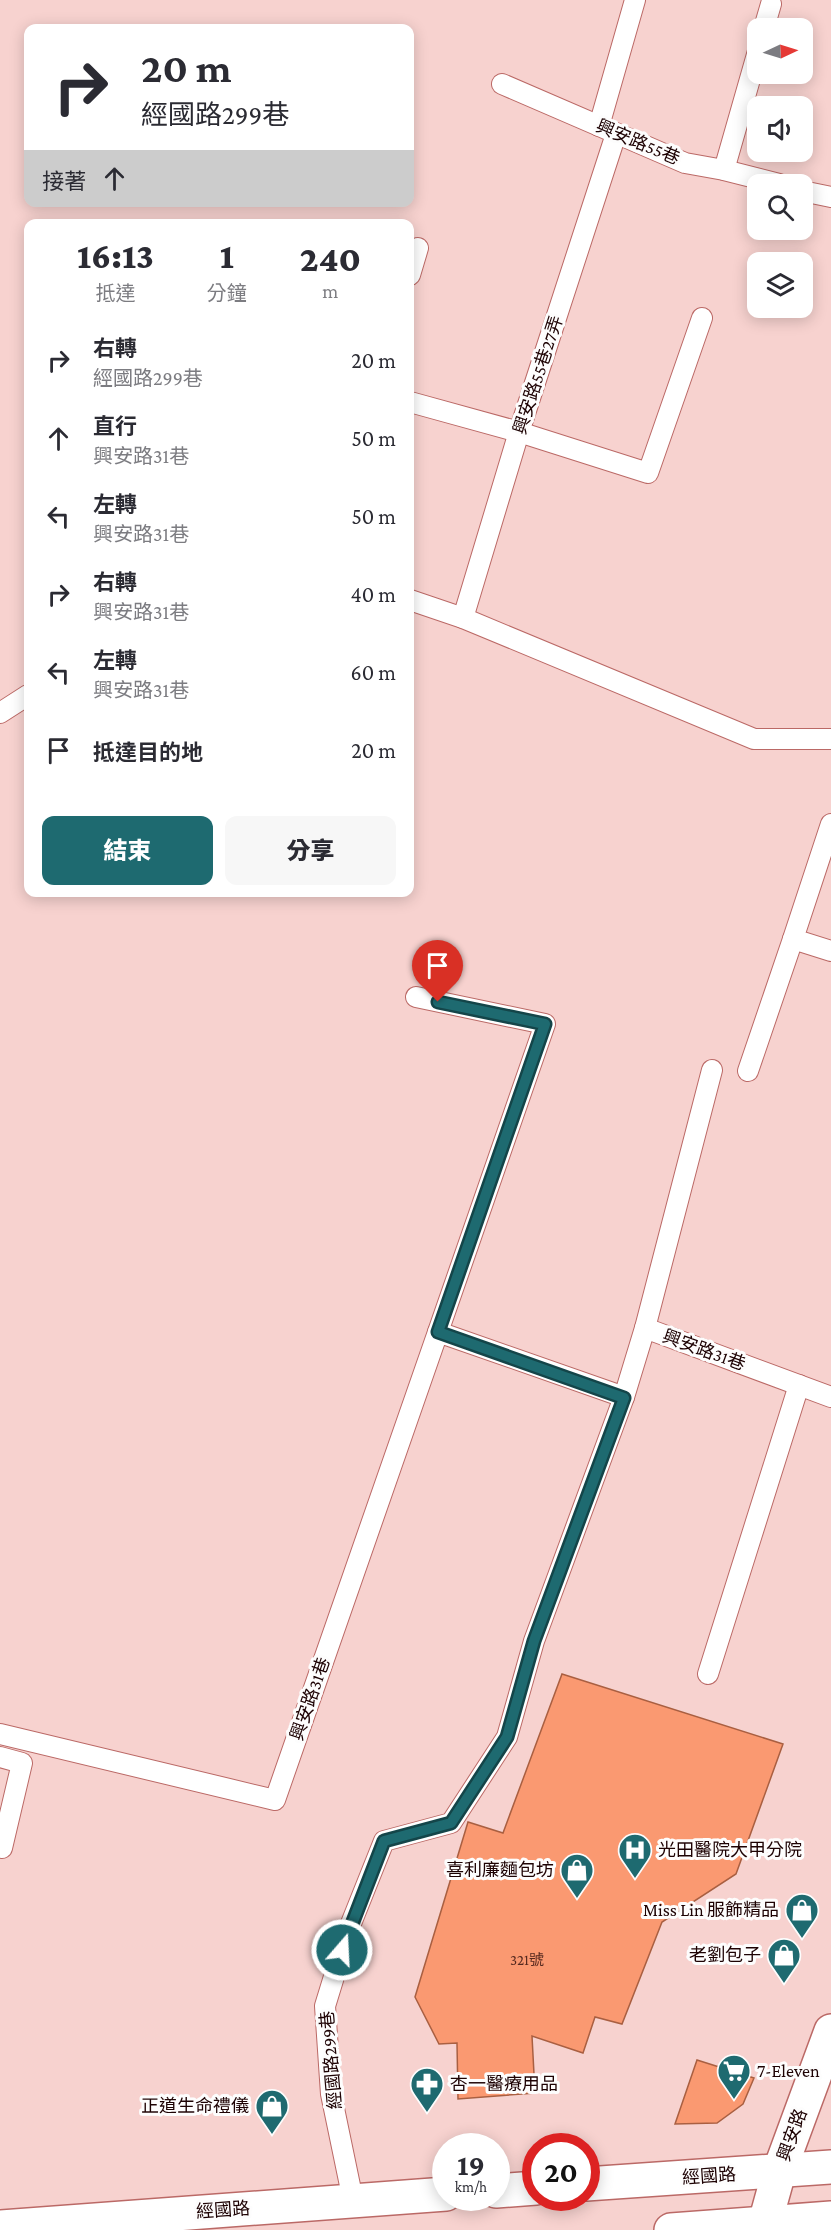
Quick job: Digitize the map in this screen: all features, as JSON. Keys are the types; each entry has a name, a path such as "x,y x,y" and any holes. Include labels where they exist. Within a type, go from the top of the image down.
{"main road":[{"name":"興安路","path":"764,2226 779,2172 831,2031"},
{"name":"經國路","path":"600,2183 831,2167"},
{"name":"經國路","path":"0,2227 432,2195"},
{"path":"671,2230 764,2226 831,2218"}],"lane":[{"name":"興安路55巷27弄","path":"463,618 607,130 635,0"},
{"path":"767,18 771,4"},
{"name":"興安路55巷","path":"502,84 685,163 747,176"},
{"path":"724,170 749,84"},
{"path":"813,193 831,197"},
{"path":"414,262 418,248"},
{"path":"414,403 519,432 648,473 702,318"},
{"path":"414,601 463,618 754,739 831,740"},
{"path":"0,713 24,698"},
{"path":"748,1071 831,824"},
{"path":"792,939 831,951"},
{"name":"興安路31巷","path":"0,1734 275,1800 545,1024 416,997"},
{"path":"645,1328 712,1070"},
{"name":"興安路31巷","path":"534,1641 624,1398 645,1328 831,1397"},
{"path":"438,1332 624,1398"},
{"path":"708,1674 799,1385"},
{"name":"經國路299巷","path":"353,2200 331,2094 325,2006 348,1931 384,1841 451,1823 507,1737 534,1641"},
{"path":"0,1757 22,1763 2,1848"}],"building":[{"name":"光田醫院大甲分院","path":"562,1674 783,1744 736,1874 662,1922 622,2024 595,2017 583,2053 532,2036 535,2093 458,2099 457,2043 439,2044 415,1997 468,1822 503,1833"},
{"path":"697,2060 754,2078 743,2104 717,2123 675,2124"}],"place":[{"name":"光田醫院大甲分院","path":"635,1879"},
{"name":"喜利廉麵包坊","path":"577,1899"},
{"name":"Miss Lin 服飾精品","path":"802,1939"},
{"name":"老劉包子","path":"784,1984"},
{"name":"7-Eleven","path":"734,2100"},
{"name":"杏一醫療用品","path":"427,2113"},
{"name":"正道生命禮儀","path":"272,2135"}],"route":[{"path":"342,1950 384,1841 451,1823 507,1737 534,1641 624,1398 438,1332 545,1024 438,1002"}]}
